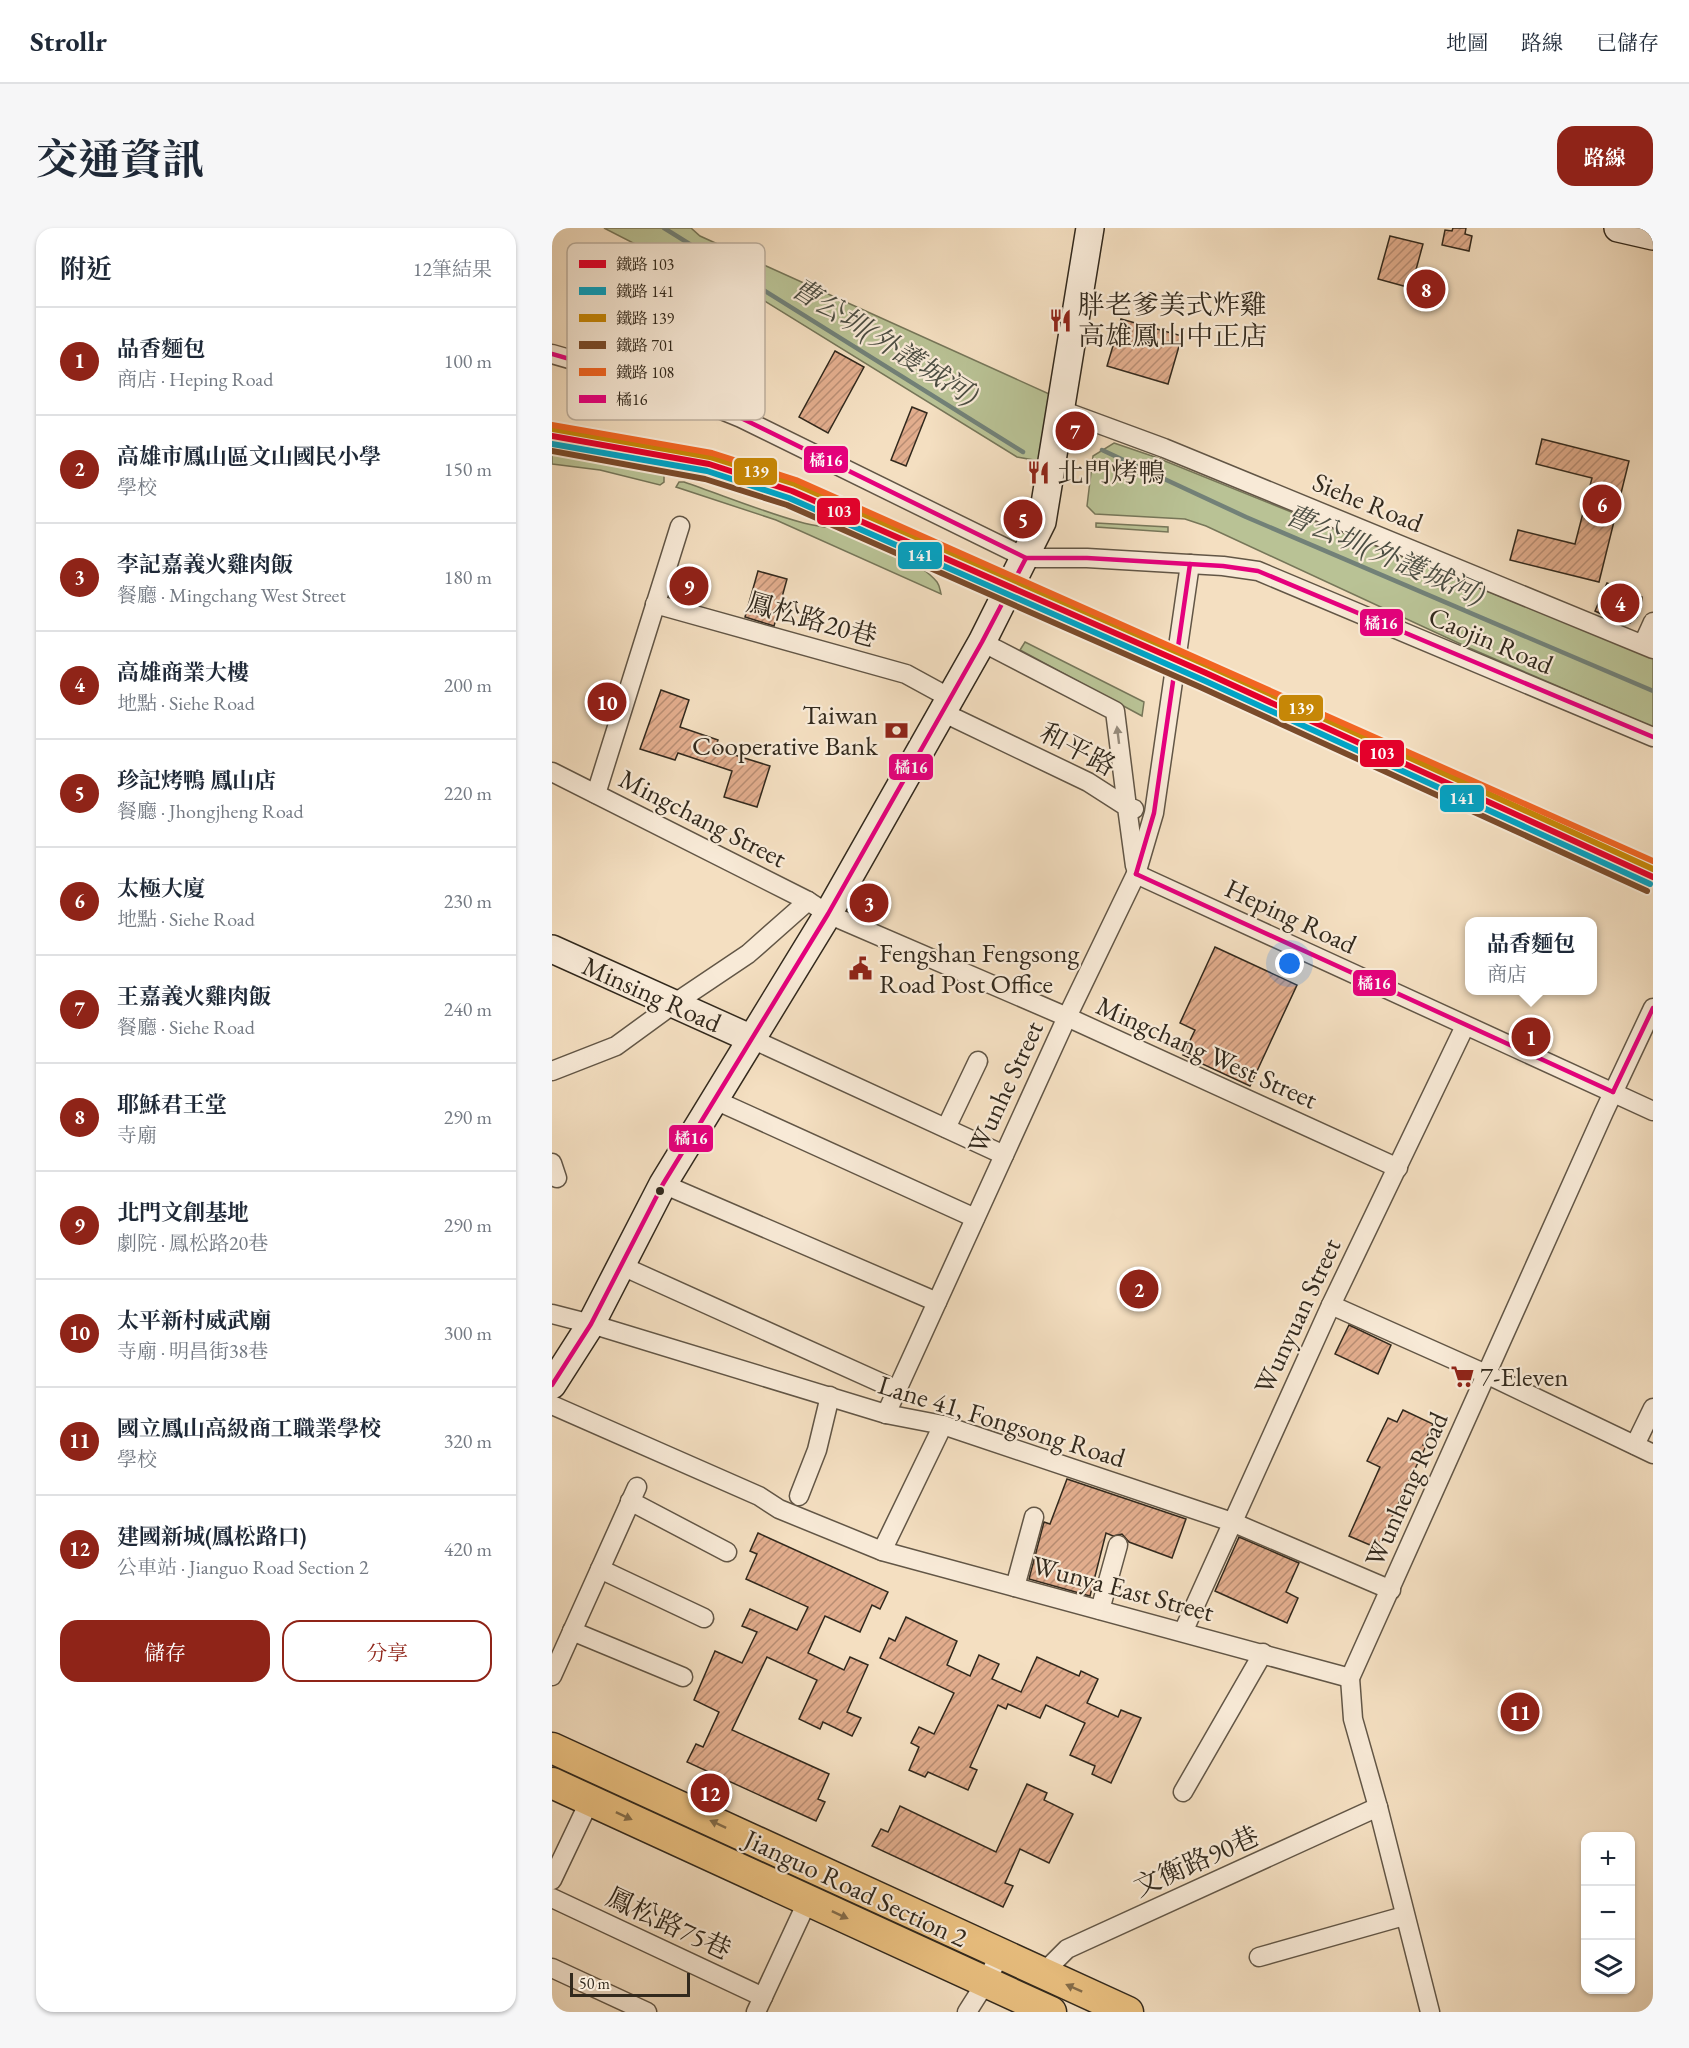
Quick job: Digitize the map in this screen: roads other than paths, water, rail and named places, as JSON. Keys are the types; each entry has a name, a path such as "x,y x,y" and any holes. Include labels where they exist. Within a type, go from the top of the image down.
{"main road":[{"name":"Jianguo Road Section 2","path":"552,1748 1128,2012"},
{"name":"Jianguo Road Section 2","path":"552,1782 1051,2012"}],"street":[{"path":"552,1385 591,1324 663,1184 752,1039 818,907 946,705 1026,558 1042,522 1090,228"},
{"path":"1618,228 1653,236"},
{"path":"552,354 567,358"},
{"name":"Siehe Road","path":"1061,410 1164,448 1648,646"},
{"path":"745,420 1026,558"},
{"path":"596,794 680,526"},
{"name":"Caojin Road","path":"1026,558 1087,558 1223,566 1267,575 1653,737"},
{"name":"Wunhe Street","path":"886,1414 1066,1017 1136,874 1154,813 1190,564"},
{"name":"鳳松路20巷","path":"655,604 906,674 946,705"},
{"path":"1648,646 1653,622"},
{"path":"982,642 1115,711 1127,807 1154,813"},
{"name":"和平路","path":"946,705 1088,782 1127,807 1136,874"},
{"name":"Mingchang Street","path":"552,772 818,907"},
{"name":"Heping Road","path":"1136,874 1653,1111"},
{"path":"552,1071 616,1046 818,907"},
{"name":"Mingchang West Street","path":"818,907 1398,1168"},
{"name":"Minsing Road","path":"552,949 752,1039"},
{"name":"Wunheng Road","path":"1430,2012 1378,1807 1353,1719 1350,1677 1653,1008"},
{"name":"Wunyuan Street","path":"1183,1632 1331,1305 1465,1026"},
{"path":"752,1039 1004,1155"},
{"path":"946,1128 978,1061"},
{"path":"715,1100 975,1218"},
{"path":"663,1184 937,1302"},
{"path":"622,1266 897,1390"},
{"path":"1331,1305 1486,1374 1653,1454"},
{"name":"Lane 41, Fongsong Road","path":"552,1314 886,1414 943,1425 1232,1522 1391,1590"},
{"path":"799,1496 817,1450 830,1396"},
{"name":"Wunya East Street","path":"552,1405 759,1496 779,1509 882,1551 1350,1677"},
{"path":"1635,1445 1653,1408"},
{"path":"882,1551 943,1425"},
{"path":"552,1676 634,1494 727,1552"},
{"path":"1015,1587 1034,1517"},
{"path":"1100,1610 1118,1545"},
{"path":"600,1569 704,1618"},
{"path":"572,1631 683,1677"},
{"path":"1183,1792 1263,1653"},
{"path":"552,1880 590,1800"},
{"name":"文衡路90巷","path":"1043,1973 1067,1949 1378,1807"},
{"name":"鳳松路75巷","path":"552,1898 759,2005 808,1900"},
{"path":"1259,1958 1404,1916"},
{"path":"967,2012 1000,1954"},
{"path":"552,1968 647,2012"}],"waterway":[{"name":"曹公圳(外護城河)","path":"664,228 688,243"},
{"name":"曹公圳(外護城河)","path":"765,291 1023,452"},
{"name":"曹公圳(外護城河)","path":"1102,450 1246,517 1653,691"}],"rail line":[{"name":"108","path":"552,425 712,453 796,480 1653,861"},
{"name":"139","path":"553,429 710,457 795,484 1209,666 1653,869"},
{"name":"103","path":"552,436 709,464 792,491 1206,673 1653,877"},
{"name":"141","path":"552,444 707,471 789,498 1203,680 1650,884"},
{"name":"701","path":"552,451 705,479 787,505 1200,687 1647,891"}],"place":[{"name":"耶穌君王堂","path":"1426,289"},
{"name":"胖老爹美式炸雞 高雄鳳山中正店","path":"1060,320"},
{"name":"王嘉義火雞肉飯","path":"1075,431"},
{"name":"北門烤鴨","path":"1039,472"},
{"name":"太極大廈","path":"1602,504"},
{"name":"珍記烤鴨 鳳山店","path":"1023,519"},
{"name":"北門文創基地","path":"689,586"},
{"name":"高雄商業大樓","path":"1620,603"},
{"name":"太平新村威武廟","path":"607,702"},
{"name":"Taiwan Cooperative Bank","path":"896,730"},
{"name":"李記嘉義火雞肉飯","path":"869,903"},
{"name":"Fengshan Fengsong Road Post Office","path":"861,968"},
{"name":"品香麵包","path":"1531,1037"},
{"name":"高雄市鳳山區文山國民小學","path":"1139,1289"},
{"name":"7-Eleven","path":"1462,1376"},
{"name":"國立鳳山高級商工職業學校","path":"1520,1712"},
{"name":"建國新城(鳳松路口)","path":"710,1793"}]}
